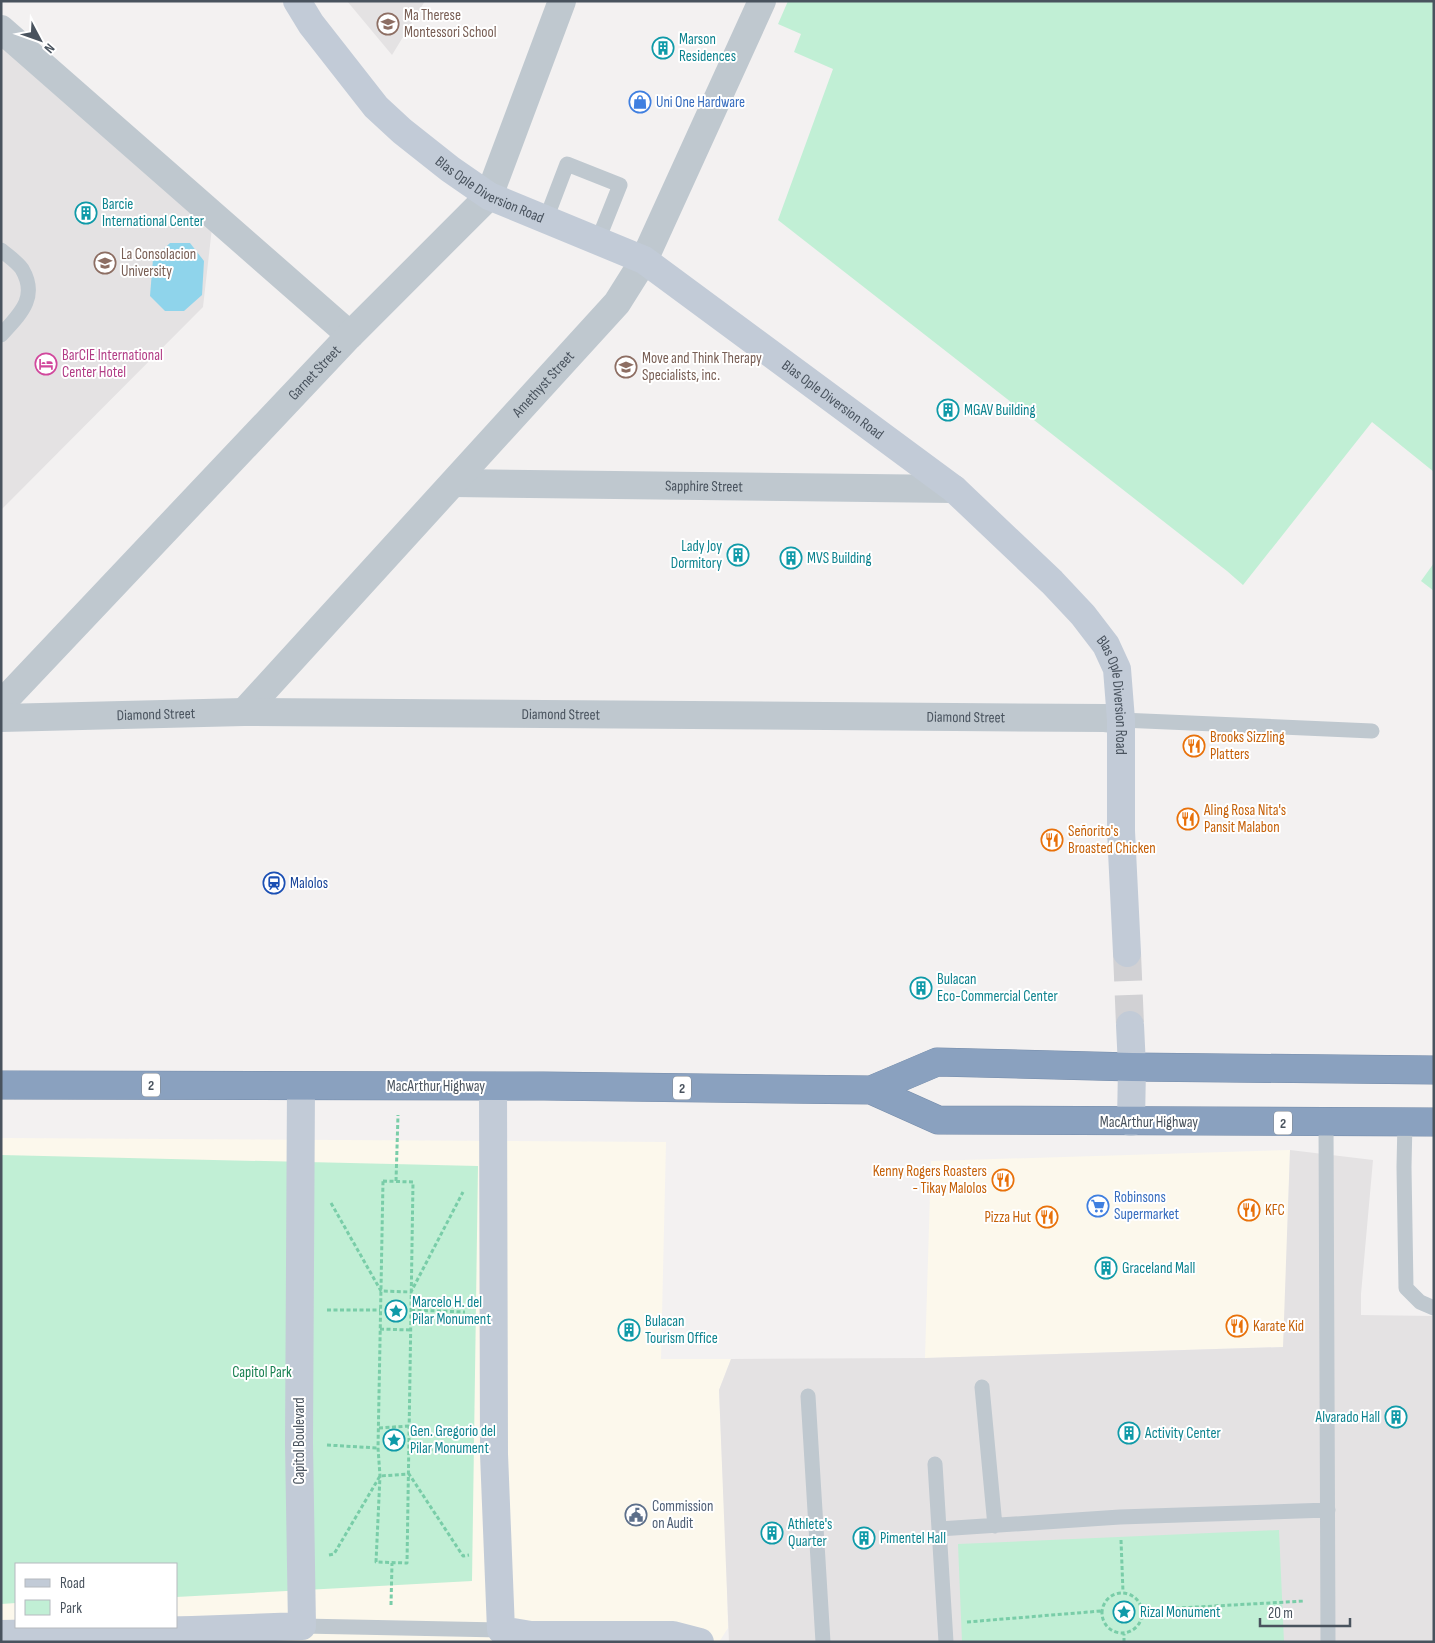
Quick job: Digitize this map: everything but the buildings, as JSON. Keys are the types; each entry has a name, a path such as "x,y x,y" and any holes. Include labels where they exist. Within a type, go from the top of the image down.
{"highway":[{"name":"MacArthur Highway","path":"871,1090 937,1062 1434,1070"},
{"name":"MacArthur Highway","path":"1,1085 492,1086 871,1090 938,1120 1434,1122"}],"street":[{"name":"Blas Ople Diversion Road","path":"297,1 311,24 376,107 402,131 450,169 489,196 644,260 954,489 1052,582 1083,615 1106,645 1117,669 1121,720 1121,831 1127,952"},
{"name":"Garnet Street","path":"1,704 350,335 489,196 562,1"},
{"name":"Amethyst Street","path":"244,712 617,304 644,260 762,1"},
{"path":"1,29 350,335"},
{"name":"Sapphire Street","path":"454,483 954,489"},
{"name":"Diamond Street","path":"1,718 244,712 1095,718 1121,720"},
{"path":"1130,1025 1132,1122"},
{"name":"Capitol Boulevard","path":"301,1086 299,1443 302,1626"},
{"path":"492,1086 494,1454 501,1630 531,1635 673,1635 700,1642"},
{"path":"1,1634 192,1636 302,1626"}],"lane":[{"path":"546,219 567,164 620,186 598,240"},
{"path":"1,250 21,269 30,289 24,310 1,335"},
{"path":"1121,720 1372,731"},
{"path":"1405,1121 1406,1288 1420,1302 1434,1308"},
{"path":"1326,1123 1328,1642"},
{"path":"982,1387 995,1526"},
{"path":"808,1396 823,1642"},
{"path":"935,1464 946,1642"},
{"path":"939,1529 1120,1517 1328,1510"},
{"path":"302,1626 501,1630"}],"path":[{"path":"396,1182 400,1086"},
{"path":"300,1182 319,1181 381,1291"},
{"path":"382,1181 396,1182 413,1182 407,1563 376,1562 380,1476 378,1448 382,1181"},
{"path":"411,1292 468,1182 492,1182"},
{"path":"381,1291 411,1292"},
{"path":"299,1310 380,1310"},
{"path":"411,1310 493,1313"},
{"path":"380,1329 411,1330"},
{"path":"379,1428 409,1426"},
{"path":"299,1443 378,1448"},
{"path":"409,1448 494,1454"},
{"path":"380,1476 409,1474"},
{"path":"409,1474 463,1556 498,1555"},
{"path":"301,1560 334,1554 380,1476"},
{"path":"1120,1517 1122,1592"},
{"path":"390,1627 392,1563"},
{"path":"1122,1592 1132,1595 1139,1601 1143,1610 1142,1621 1135,1630 1124,1634 1112,1632 1104,1623 1101,1611 1105,1602 1113,1595 1122,1592"},
{"path":"1143,1610 1328,1599"},
{"path":"945,1623 1101,1611"},
{"path":"1124,1634 1124,1642"}],"shaded area":[{"name":"Ma Therese Montessori School","path":"347,1 425,1 392,55"},
{"name":"La Consolacion University","path":"1,43 213,219 203,307 1,510"},
{"path":"1,1138 666,1142 661,1359 731,1359 719,1390 728,1628 719,1642 1,1642"},
{"name":"Graceland Mall","path":"1290,1150 1284,1347 925,1358 931,1161"},
{"path":"1290,1150 1373,1160 1361,1294 1361,1315 1434,1316 1434,1642 729,1642 719,1390 731,1359 925,1358 1283,1347"}],"green space":[{"path":"788,1 1434,1 1434,472 1372,422 1243,585 778,220 833,69 794,52 801,34 778,24"},
{"path":"1434,563 1434,591 1421,581"},
{"name":"Capitol Park","path":"1,1155 478,1166 472,1581 178,1597 178,1563 15,1563 15,1603 1,1604"},
{"path":"1279,1530 1284,1642 962,1642 958,1544"}],"water":[{"path":"170,243 190,243 204,261 202,295 184,311 165,311 150,296 153,259"}],"tunnel":[{"path":"1127,953 1130,1025"}],"place":[{"name":"Ma Therese Montessori School","path":"388,24"},
{"name":"Marson Residences","path":"663,48"},
{"name":"Uni One Hardware","path":"640,102"},
{"name":"Barcie International Center","path":"86,213"},
{"name":"La Consolacion University","path":"105,263"},
{"name":"BarCIE International Center Hotel","path":"46,364"},
{"name":"Move and Think Therapy Specialists, inc.","path":"626,367"},
{"name":"MGAV Building","path":"948,410"},
{"name":"Lady Joy Dormitory","path":"738,555"},
{"name":"MVS Building","path":"791,558"},
{"name":"Brooks Sizzling Platters","path":"1194,746"},
{"name":"Aling Rosa Nita's Pansit Malabon","path":"1188,819"},
{"name":"Señorito's Broasted Chicken","path":"1052,840"},
{"name":"Malolos","path":"274,883"},
{"name":"Bulacan Eco-Commercial Center","path":"921,988"},
{"name":"Kenny Rogers Roasters - Tikay Malolos","path":"1003,1180"},
{"name":"Robinsons Supermarket","path":"1098,1206"},
{"name":"KFC","path":"1249,1210"},
{"name":"Pizza Hut","path":"1047,1217"},
{"name":"Graceland Mall","path":"1106,1268"},
{"name":"Marcelo H. del Pilar Monument","path":"396,1311"},
{"name":"Karate Kid","path":"1237,1326"},
{"name":"Bulacan Tourism Office","path":"629,1330"},
{"name":"Alvarado Hall","path":"1396,1417"},
{"name":"Activity Center","path":"1129,1433"},
{"name":"Gen. Gregorio del Pilar Monument","path":"394,1440"},
{"name":"Commission on Audit","path":"636,1515"},
{"name":"Athlete's Quarter","path":"772,1533"},
{"name":"Pimentel Hall","path":"864,1538"},
{"name":"Rizal Monument","path":"1124,1612"}]}
